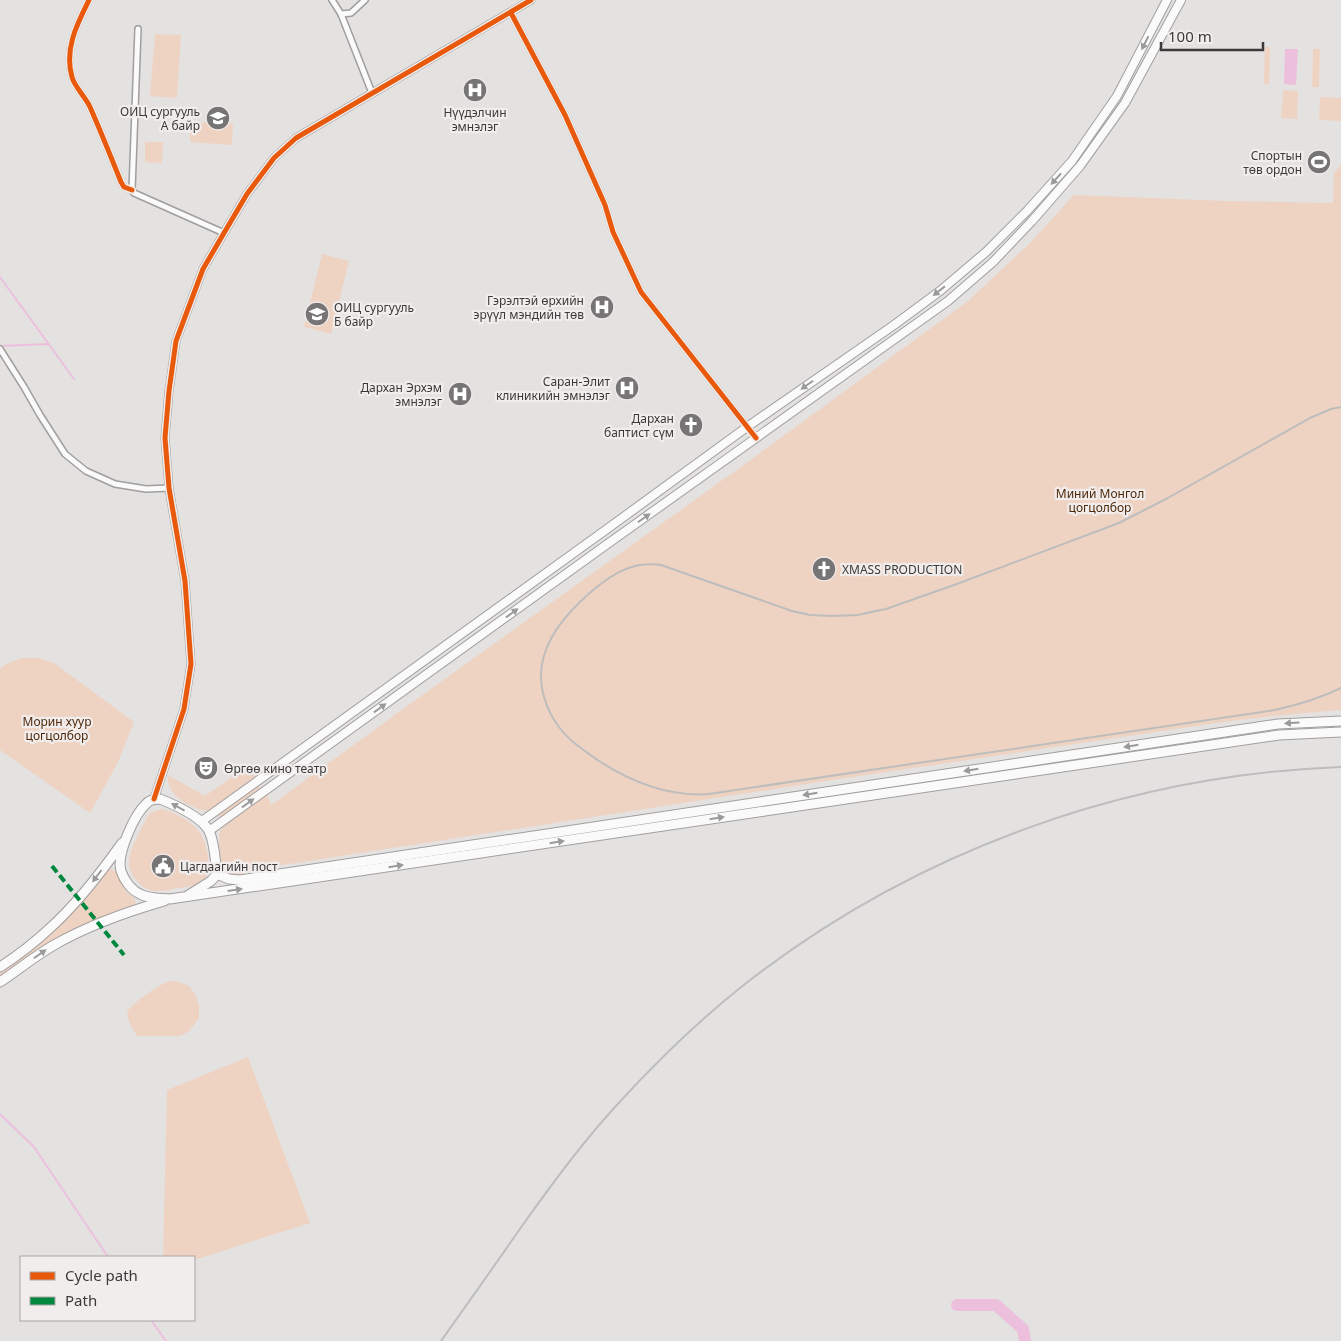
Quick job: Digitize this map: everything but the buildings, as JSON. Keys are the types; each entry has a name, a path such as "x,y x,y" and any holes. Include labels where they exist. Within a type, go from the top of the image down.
{"highway":[{"path":"217,874 229,879 240,880 1278,724 1341,721"},
{"path":"0,982 52,946 85,929 134,910 170,899 1279,734 1341,732"},
{"path":"0,967 48,930 65,914 95,880 126,837 140,810 147,802 154,799 160,798 169,802 202,821 209,831 217,874"},
{"path":"126,837 120,870 128,885 141,895 150,898 170,899"},
{"path":"187,896 211,881 217,874"}],"main road":[{"path":"202,821 592,541 747,427 894,325 940,291 986,252 1027,212 1072,161 1117,96 1167,0"},
{"path":"209,831 948,301 993,262 1080,166 1124,103 1181,0"}],"street":[{"path":"90,0 72,37 70,57 72,78 89,104 121,182 124,187 132,190 134,193 224,233"},
{"path":"332,0 341,14 372,93"},
{"path":"341,14 351,13 365,0"},
{"path":"154,799 184,709 190,664 185,581 169,488 165,438 176,340 203,269 247,194 274,158 296,138 531,0"},
{"path":"511,13 565,115 605,205 614,232 640,292 756,438"},
{"path":"132,190 138,29"},
{"path":"0,349 65,454 86,471 115,484 146,489 169,488"}],"green space":[{"path":"155,34 181,35 177,98 150,96"},
{"path":"1265,47 1270,47 1269,85 1264,84"},
{"path":"1313,49 1320,49 1319,87 1312,87"},
{"path":"1283,90 1298,91 1297,119 1281,118"},
{"path":"1320,97 1341,98 1341,121 1319,120"},
{"path":"191,122 233,124 232,145 190,142"},
{"path":"145,142 163,142 162,163 145,162"},
{"name":"Миний Монгол цогцолбор","path":"1341,165 1341,710 1216,723 826,781 244,871 245,876 240,877 231,877 224,871 219,841 220,832 224,825 267,794 271,805 968,301 1028,245 1074,195 1333,203 1334,173"},
{"path":"322,254 349,261 331,334 304,327"},
{"name":"Морин хуур цогцолбор","path":"22,658 38,658 54,663 134,722 118,762 90,813 0,750 0,669 6,664"},
{"path":"246,767 255,777 208,811 201,810 180,800 168,782 168,775 205,796"},
{"path":"258,785 260,788 219,817 219,814"},
{"path":"162,809 188,821 202,836 206,846 209,867 206,878 199,884 154,891 142,886 131,871 129,860 134,843 150,813"},
{"path":"111,869 116,872 123,887 135,899 136,905 53,942 0,976 0,973 61,925 106,872"},
{"path":"176,981 189,986 196,996 199,1005 199,1018 189,1031 180,1036 137,1036 129,1022 127,1012 155,988 168,982"},
{"path":"248,1057 310,1223 195,1260 195,1256 163,1256 167,1090"}],"shaded area":[{"path":"1285,49 1298,49 1296,85 1284,84"}],"waterway":[{"path":"0,277 74,379"},
{"path":"0,346 48,344"},
{"path":"0,1114 34,1147 107,1256"},
{"path":"957,1305 996,1305 1023,1329 1025,1341"},
{"path":"152,1321 166,1341"}],"railway":[{"path":"1341,407 1310,418 1166,499 1119,523 886,609 858,615 810,615 792,611 661,565 642,565 624,570 593,590 560,624 546,650 542,665 541,681 545,701 554,720 568,737 583,750 612,769 638,782 666,791 694,794 709,794 1275,710 1308,701 1341,688"},
{"path":"441,1341 555,1180 590,1135 615,1107 661,1059 710,1013 745,984 811,937 880,895 952,859 1026,829 1103,804 1181,786 1261,773 1341,767"}],"marked path":[{"path":"52,866 124,955"}],"cycle path":[{"path":"89,0 73,37 70,57 72,77 90,107 121,182 124,187 132,190"},
{"path":"154,799 184,709 191,664 185,581 169,488 165,438 176,341 203,269 247,194 274,158 296,138 531,0"},
{"path":"511,13 565,115 605,205 613,232 641,292 756,438"}],"place":[{"name":"Нүүдэлчин эмнэлэг","path":"475,90"},
{"name":"ОИЦ сургууль А байр","path":"218,118"},
{"name":"Спортын төв ордон","path":"1319,162"},
{"name":"Гэрэлтэй өрхийн эрүүл мэндийн төв","path":"602,307"},
{"name":"ОИЦ сургууль Б байр","path":"317,314"},
{"name":"Саран-Элит клиникийн эмнэлэг","path":"627,388"},
{"name":"Дархан Эрхэм эмнэлэг","path":"460,394"},
{"name":"Дархан баптист сүм","path":"691,425"},
{"name":"XMASS PRODUCTION","path":"824,569"},
{"name":"Өргөө кино театр","path":"206,768"},
{"name":"Цагдаагийн пост","path":"163,866"}]}
